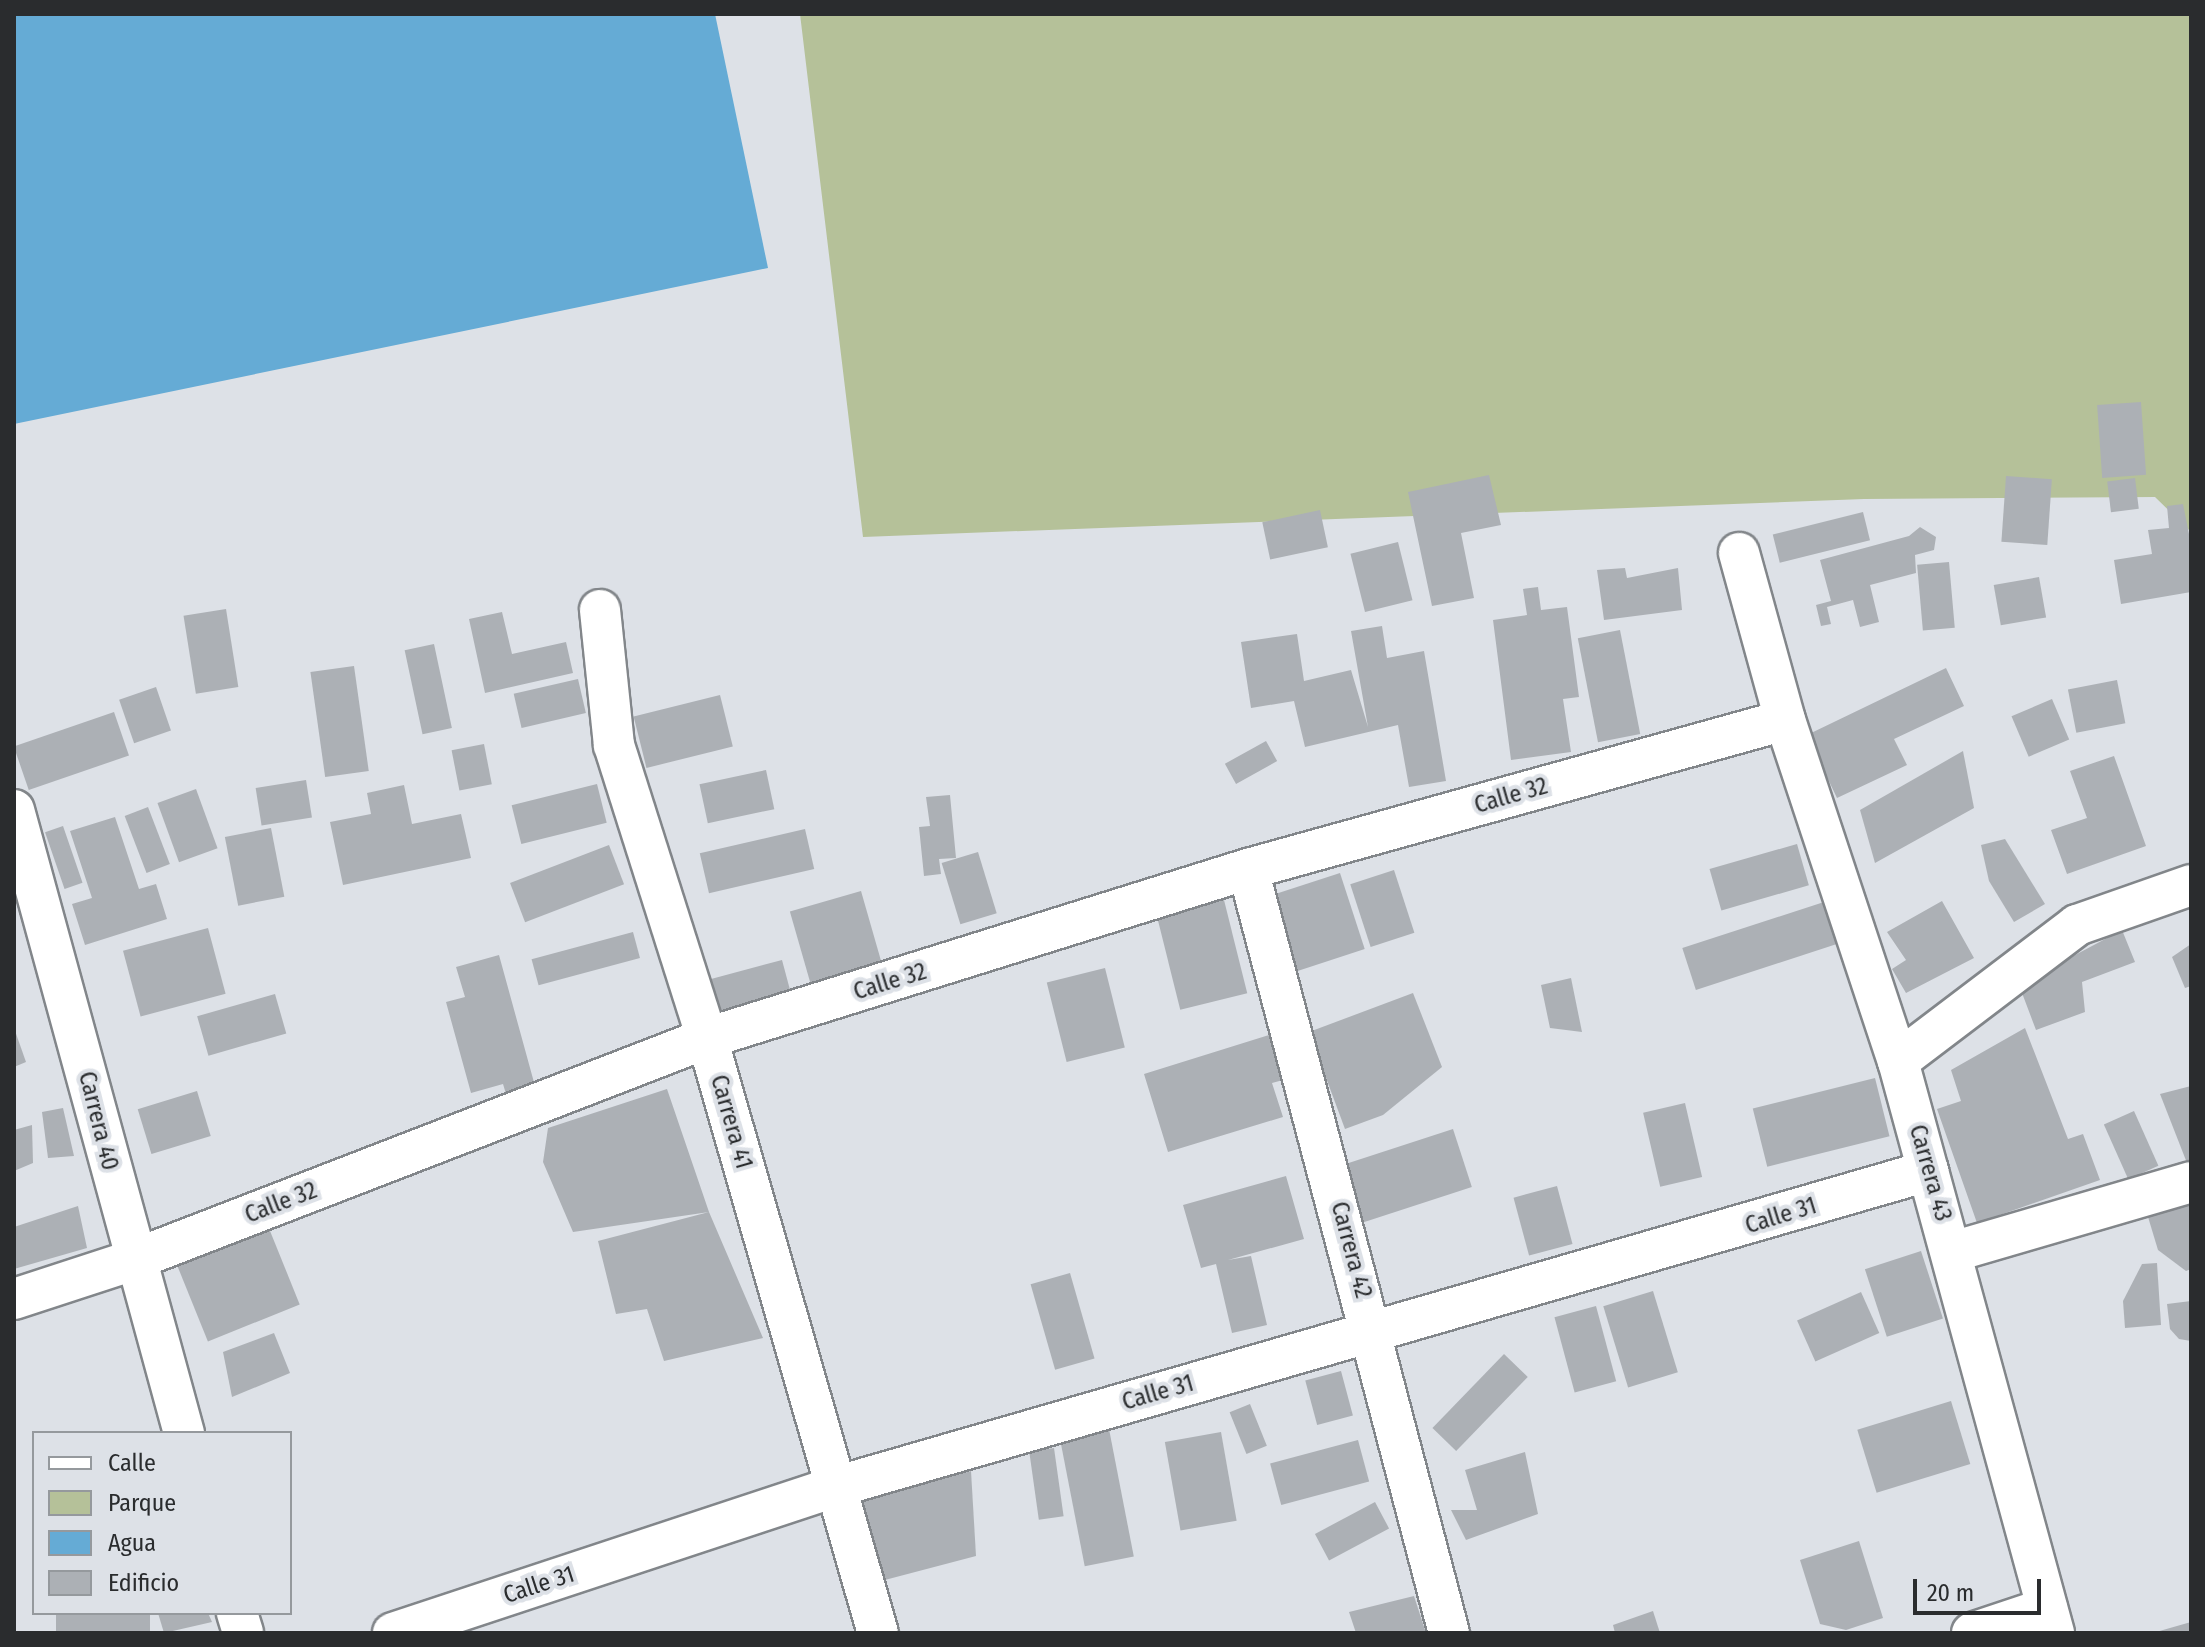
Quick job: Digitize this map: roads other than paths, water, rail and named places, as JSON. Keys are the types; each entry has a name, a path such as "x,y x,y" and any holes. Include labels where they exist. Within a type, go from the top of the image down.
{"street":[{"name":"Carrera 43","path":"1739,553 1785,720 1898,1061 2050,1620"},
{"name":"Carrera 41","path":"600,610 614,745 707,1038 878,1633"},
{"name":"Calle 32","path":"14,1299 133,1260 707,1038 1248,869 1785,720"},
{"name":"Carrera 40","path":"14,810 23,865 183,1431"},
{"name":"Carrera 42","path":"1248,869 1372,1330 1449,1633"},
{"path":"1898,1061 2077,925 2191,885"},
{"name":"Calle 31","path":"393,1633 835,1487 1928,1171"},
{"path":"1952,1252 2191,1182"},
{"path":"1972,1633 2050,1620"}],"water":[{"path":"14,14 715,14 768,268 14,424"}]}
